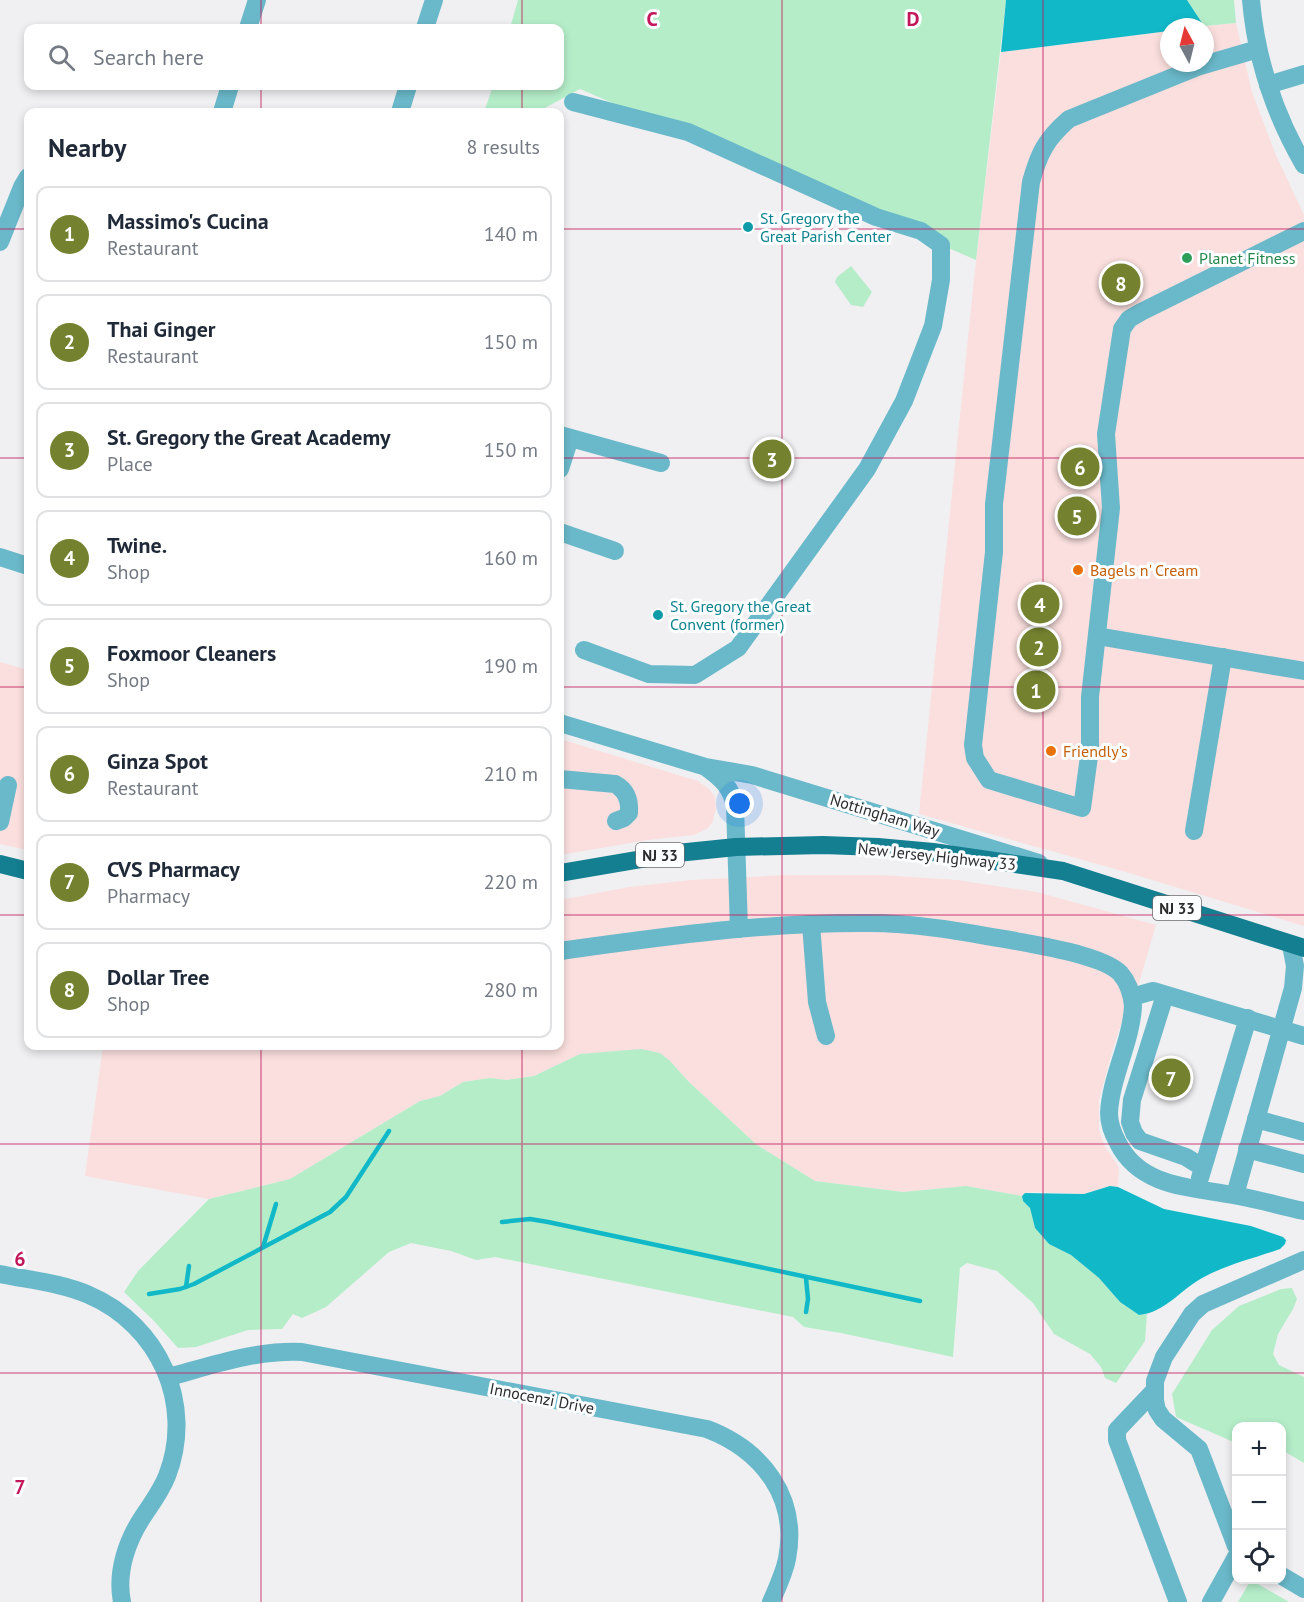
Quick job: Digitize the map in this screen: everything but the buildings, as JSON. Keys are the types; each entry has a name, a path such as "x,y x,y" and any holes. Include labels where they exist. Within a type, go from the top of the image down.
{"main road":[{"name":"New Jersey Highway 33","path":"564,872 677,853 736,847 823,845 933,852 1063,871 1298,946"},
{"path":"0,864 24,869"}],"street":[{"path":"249,24 257,0"},
{"path":"426,24 434,0"},
{"path":"1251,0 1258,48 1268,85 1281,120 1304,165"},
{"path":"1258,48 1200,66 1070,119 1052,134 1038,156 1031,182 994,504 994,552 973,745 975,759 989,780 1082,808 1090,749 1090,697 1111,508 1106,434 1122,329 1129,319 1141,312 1304,231"},
{"path":"1268,85 1304,74"},
{"path":"223,108 229,90"},
{"path":"401,108 407,90"},
{"path":"573,102 688,132 876,217 921,231 941,245 941,280 933,326 904,401 867,470 738,648 695,675 649,674 584,650"},
{"path":"0,242 24,184"},
{"path":"565,436 661,464"},
{"path":"567,535 615,551"},
{"path":"0,557 24,565"},
{"path":"1097,636 1304,671"},
{"path":"1194,831 1223,657"},
{"name":"Nottingham Way","path":"564,724 706,767 752,775 1063,871"},
{"name":"Nottingham Way","path":"706,767 726,782 735,806 739,929"},
{"path":"564,779 615,784 621,787 626,794 630,813 616,821"},
{"path":"0,822 8,785"},
{"path":"564,950 739,929 869,923 948,929 1036,945 1100,960 1114,967 1122,975 1132,997 1133,1015 1112,1092 1109,1115 1112,1130 1124,1154 1138,1170 1159,1181 1304,1211"},
{"path":"811,924 817,1002 826,1036"},
{"path":"1235,1195 1293,988 1298,946"},
{"path":"1132,997 1153,991 1304,1036"},
{"path":"1165,995 1132,1100 1130,1122 1140,1141 1186,1157 1202,1167"},
{"path":"1198,1189 1202,1167 1248,1018"},
{"path":"1256,1119 1304,1132"},
{"path":"1247,1149 1304,1164"},
{"path":"1232,1536 1199,1449 1163,1419 1157,1410 1155,1381 1164,1357 1192,1314 1203,1304 1304,1260"},
{"path":"0,1274 68,1288 109,1305 129,1319 146,1337 160,1357 169,1377 176,1413 177,1435 173,1456 156,1500 131,1536 124,1556 121,1577 122,1602"},
{"name":"Innocenzi Drive","path":"169,1377 259,1353 302,1352 707,1429 727,1436 753,1454 773,1478 788,1518 787,1559 771,1602"},
{"path":"1155,1390 1117,1430 1117,1440 1178,1602"},
{"path":"1211,1602 1232,1564"},
{"path":"1286,1579 1304,1589"}],"shaded area":[{"path":"1236,23 1252,92 1275,153 1304,215 1304,926 1119,870 919,814 976,260 1001,52 1160,32 1160,72 1214,72 1214,25"},
{"path":"0,662 24,669 24,849 0,844"},
{"path":"564,740 698,781 715,797 716,808 713,821 708,828 694,835 648,840 564,854"},
{"path":"788,875 881,875 957,880 1037,892 1156,925 1139,983 1124,1015 1099,1100 1099,1129 1104,1145 1119,1167 1118,1187 1110,1186 1084,1194 1034,1192 1025,1193 1022,1196 966,1186 903,1192 815,1181 757,1145 689,1082 670,1061 580,1054 534,1076 463,1082 440,1096 420,1101 290,1179 209,1199 85,1176 102,1050 564,1050 564,899 629,887 691,880"}],"green space":[{"path":"518,0 1006,0 976,260 580,89 545,108 485,108 492,90 564,90 564,24 511,24"},
{"path":"1187,0 1234,0 1236,23 1214,25 1214,18 1199,18"},
{"path":"851,266 872,292 863,307 851,305 835,282 837,277"},
{"path":"641,1049 660,1053 757,1145 815,1181 903,1192 966,1186 1022,1196 1023,1201 1030,1208 1035,1228 1049,1244 1071,1255 1099,1278 1120,1302 1139,1315 1147,1314 1145,1341 1116,1383 1105,1378 1101,1367 1090,1354 1054,1334 1033,1303 997,1271 967,1263 960,1268 953,1357 804,1327 793,1317 495,1257 476,1260 451,1251 411,1243 389,1252 326,1307 302,1318 293,1314 282,1329 248,1330 196,1347 178,1348 124,1292 138,1271 209,1199 290,1179 420,1101 440,1096 463,1082 534,1076 580,1054"},
{"path":"1292,1288 1297,1299 1278,1334 1273,1354 1279,1365 1304,1377 1304,1463 1286,1452 1286,1422 1232,1422 1232,1441 1176,1417 1172,1394 1212,1330 1239,1306 1281,1289"},
{"path":"1249,1584 1258,1584 1289,1602 1238,1602"}],"water":[{"path":"1006,0 1187,0 1199,18 1160,18 1160,32 1001,52"},
{"path":"1110,1186 1118,1187 1164,1209 1251,1226 1283,1237 1286,1240 1285,1244 1280,1249 1213,1272 1157,1310 1139,1315 1120,1302 1099,1278 1071,1255 1049,1244 1035,1228 1030,1208 1023,1201 1022,1196 1025,1193 1084,1194"}],"waterway":[{"path":"149,1294 180,1289 194,1284 330,1212 346,1197 389,1131"},
{"path":"263,1247 276,1204"},
{"path":"502,1222 530,1219 548,1222 920,1301"},
{"path":"186,1287 189,1266"},
{"path":"806,1278 808,1299 806,1312"}],"place":[{"name":"St. Gregory the Great Parish Center","path":"748,227"},
{"name":"Planet Fitness","path":"1187,258"},
{"name":"Dollar Tree","path":"1121,283"},
{"name":"St. Gregory the Great Academy","path":"772,459"},
{"name":"Ginza Spot","path":"1080,467"},
{"name":"Foxmoor Cleaners","path":"1077,516"},
{"name":"Bagels n' Cream","path":"1078,570"},
{"name":"Twine.","path":"1040,604"},
{"name":"St. Gregory the Great Convent (former)","path":"658,615"},
{"name":"Thai Ginger","path":"1039,647"},
{"name":"Massimo's Cucina","path":"1036,690"},
{"name":"Friendly's","path":"1051,751"},
{"name":"CVS Pharmacy","path":"1171,1078"}]}
